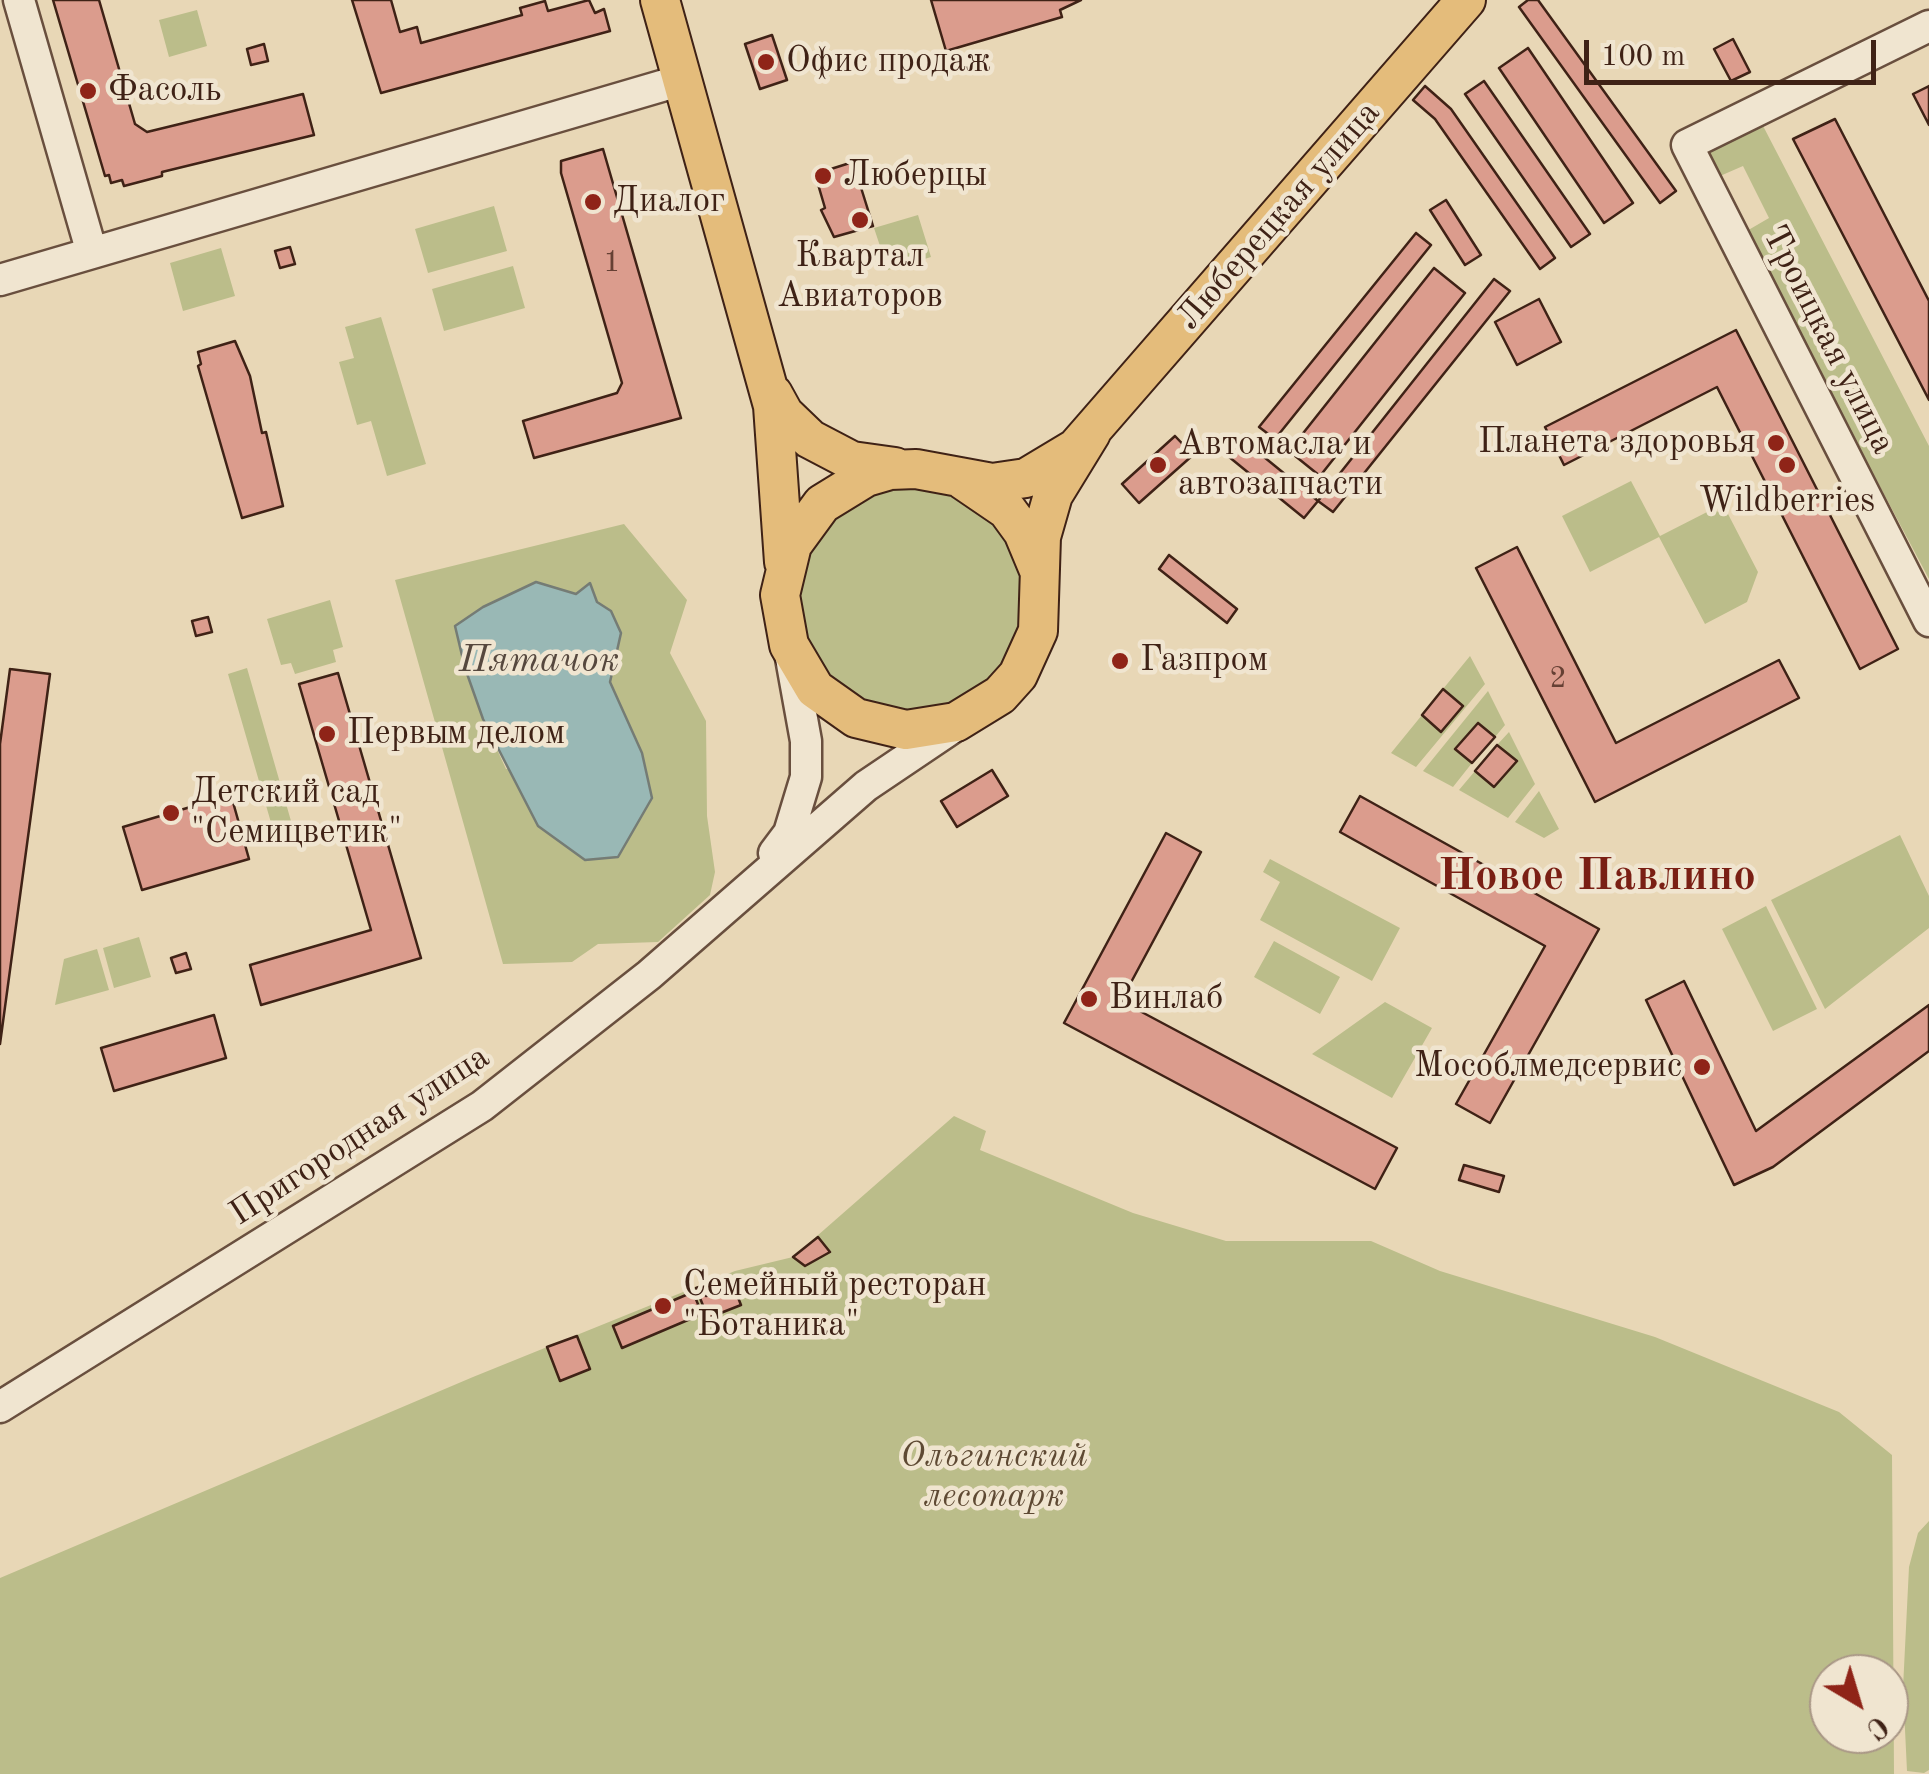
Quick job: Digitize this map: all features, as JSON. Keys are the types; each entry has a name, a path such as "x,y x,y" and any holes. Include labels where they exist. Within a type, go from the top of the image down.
{"main road":[{"path":"660,0 766,378 778,440 784,568"},
{"name":"Люберецкая улица","path":"1091,433 1466,0"},
{"path":"766,378 784,414 810,439 852,461 992,482 1026,478 1060,460 1091,433"},
{"path":"1040,580 1024,532 1007,510 976,486 929,471 866,477 822,504 792,545 780,595 788,645 815,688 834,706 868,722 906,730 932,728 978,711 1000,695 1030,654 1042,604 1041,537 1053,495 1091,433"}],"street":[{"path":"19,0 92,253"},
{"name":"Троицкая улица","path":"1929,26 1687,146 1929,622"},
{"path":"0,280 682,80"},
{"path":"737,896 789,833 806,777 806,741 788,645"},
{"path":"737,896 866,786 978,711"},
{"name":"Пригородная улица","path":"0,1407 482,1106 648,976 737,896"}],"green space":[{"path":"197,10 207,46 169,57 159,20"},
{"path":"1761,122 1929,446 1929,579 1745,232 1769,218 1743,166 1720,176 1707,150"},
{"path":"494,206 507,251 428,273 415,229"},
{"path":"918,215 931,257 888,270 874,228"},
{"path":"221,248 235,296 183,311 170,263"},
{"path":"513,266 525,308 444,331 432,289"},
{"path":"381,317 426,464 387,476 371,421 357,425 339,362 354,358 345,327"},
{"path":"1631,481 1660,536 1711,510 1728,514 1758,572 1747,602 1705,624 1659,537 1590,572 1562,516"},
{"path":"911,485 955,494 992,518 1016,555 1025,599 1016,643 992,680 955,704 911,713 867,704 830,680 806,643 797,599 806,555 830,518 867,494"},
{"path":"624,524 687,600 670,653 706,721 707,816 715,872 710,895 658,942 598,944 572,962 503,964 395,580","holes":["536,582 576,594 621,633 610,683 642,753 506,769 483,719 455,626"]},
{"path":"330,600 343,647 333,650 336,662 295,674 291,663 281,665 267,619"},
{"path":"1470,656 1485,684 1416,767 1391,753 1422,715 1441,731 1463,706 1443,689"},
{"path":"247,668 293,828 274,833 228,674"},
{"path":"1488,691 1505,725 1495,737 1477,723 1456,748 1472,763 1453,787 1423,771"},
{"path":"1509,732 1535,784 1508,818 1459,790 1475,771 1495,787 1516,762 1497,745"},
{"path":"1539,791 1559,829 1544,838 1515,822"},
{"path":"1900,835 1929,896 1929,928 1825,1009 1771,900"},
{"path":"1270,859 1400,928 1372,981 1260,920 1280,882 1263,872"},
{"path":"1766,906 1817,1009 1773,1031 1722,929"},
{"path":"139,937 151,977 114,988 103,948"},
{"path":"1274,941 1340,977 1320,1014 1254,977"},
{"path":"97,949 109,990 55,1005 64,959"},
{"path":"1385,1002 1432,1028 1392,1098 1312,1054"},
{"name":"Ольгинский лесопарк","path":"954,1116 986,1131 980,1150 1133,1213 1226,1241 1371,1241 1440,1271 1655,1337 1839,1412 1892,1455 1893,1654 1809,1654 1809,1754 1894,1754 1894,1774 0,1774 0,1578 473,1377 735,1271 793,1257"},
{"path":"1929,1521 1929,1770 1924,1773 1907,1771 1906,1754 1909,1654 1905,1654 1909,1567 1918,1533"}],"water":[{"name":"Пятачок","path":"536,582 576,594 590,583 597,602 611,611 621,633 610,682 642,753 652,798 618,857 585,860 538,826 483,719 465,668 455,626 483,607"}],"building":[{"path":"53,0 99,0 135,124 147,132 303,94 314,135 162,172 162,176 124,186 122,180 111,183 109,175 105,176"},
{"path":"352,0 391,0 400,32 417,27 421,43 522,15 520,8 545,1 548,11 589,0 595,13 604,9 610,31 381,93"},
{"path":"931,0 1081,0 1060,10 1062,17 946,51"},
{"path":"1528,0 1538,0 1676,191 1660,203 1519,7"},
{"name":"Офис продаж","path":"772,35 787,80 760,89 745,44"},
{"path":"1733,39 1750,72 1731,81 1714,49"},
{"path":"264,44 268,61 251,65 247,49"},
{"path":"1528,48 1633,203 1604,223 1499,68"},
{"path":"1484,81 1590,234 1571,247 1465,94"},
{"path":"1425,86 1451,109 1555,258 1540,269 1435,119 1413,100"},
{"path":"1929,86 1929,125 1913,94"},
{"path":"1835,119 1929,301 1929,400 1793,139"},
{"path":"603,149 681,418 534,458 523,421 617,393 622,383 561,173 561,161"},
{"path":"853,162 873,226 834,237 821,210 825,208 815,174"},
{"path":"1446,200 1481,255 1465,265 1430,210"},
{"path":"1416,233 1431,245 1275,439 1259,427"},
{"path":"290,247 295,264 280,268 275,251"},
{"path":"1434,268 1465,293 1320,476 1289,451"},
{"path":"1494,279 1510,291 1333,512 1318,501"},
{"path":"1539,299 1561,342 1517,365 1495,322"},
{"path":"1736,330 1898,649 1860,669 1717,387 1564,465 1545,427"},
{"path":"235,341 250,376 283,506 242,518 198,366 198,352"},
{"path":"1237,435 1318,501 1304,518 1223,452"},
{"path":"1175,436 1193,455 1139,503 1122,484"},
{"path":"1517,547 1616,743 1779,660 1799,698 1595,802 1476,568"},
{"path":"1169,555 1237,609 1227,623 1159,569"},
{"path":"208,617 212,632 196,636 192,621"},
{"path":"10,669 50,674 0,1044 0,744"},
{"path":"338,673 421,958 261,1005 250,965 371,930 299,684"},
{"path":"1443,689 1463,706 1441,732 1422,715"},
{"path":"1478,723 1495,737 1472,763 1455,749"},
{"path":"1497,745 1517,761 1494,787 1475,771"},
{"path":"992,770 1008,796 957,827 941,801"},
{"path":"231,795 249,859 142,890 123,827"},
{"path":"1360,796 1599,929 1490,1123 1456,1104 1545,946 1340,832"},
{"path":"1166,833 1201,852 1121,1001 1397,1148 1375,1189 1064,1023"},
{"path":"186,953 191,969 176,973 171,958"},
{"path":"1684,981 1756,1131 1929,1005 1929,1051 1773,1167 1734,1185 1646,1000"},
{"path":"214,1015 226,1058 114,1091 101,1048"},
{"path":"1464,1165 1504,1176 1499,1192 1459,1180"},
{"path":"818,1237 830,1252 805,1266 793,1257"},
{"path":"733,1285 741,1305 708,1318 696,1288 702,1286 706,1296"},
{"path":"693,1292 702,1314 622,1348 613,1326"},
{"path":"577,1336 590,1369 560,1381 547,1347"}],"place":[{"name":"Офис продаж","path":"766,62"},
{"name":"Фасоль","path":"88,91"},
{"name":"Люберцы","path":"823,176"},
{"name":"Диалог","path":"593,202"},
{"name":"Квартал Авиаторов","path":"860,220"},
{"name":"Планета здоровья","path":"1776,443"},
{"name":"Автомасла и автозапчасти","path":"1158,465"},
{"name":"Wildberries","path":"1787,465"},
{"name":"Газпром","path":"1120,661"},
{"name":"Первым делом","path":"327,734"},
{"name":"Детский сад \"Семицветик\"","path":"171,813"},
{"name":"Винлаб","path":"1089,999"},
{"name":"Мособлмедсервис","path":"1702,1067"},
{"name":"Семейный ресторан \"Ботаника\"","path":"663,1306"}],"district":[{"name":"Новое Павлино","path":"1597,877"}]}
